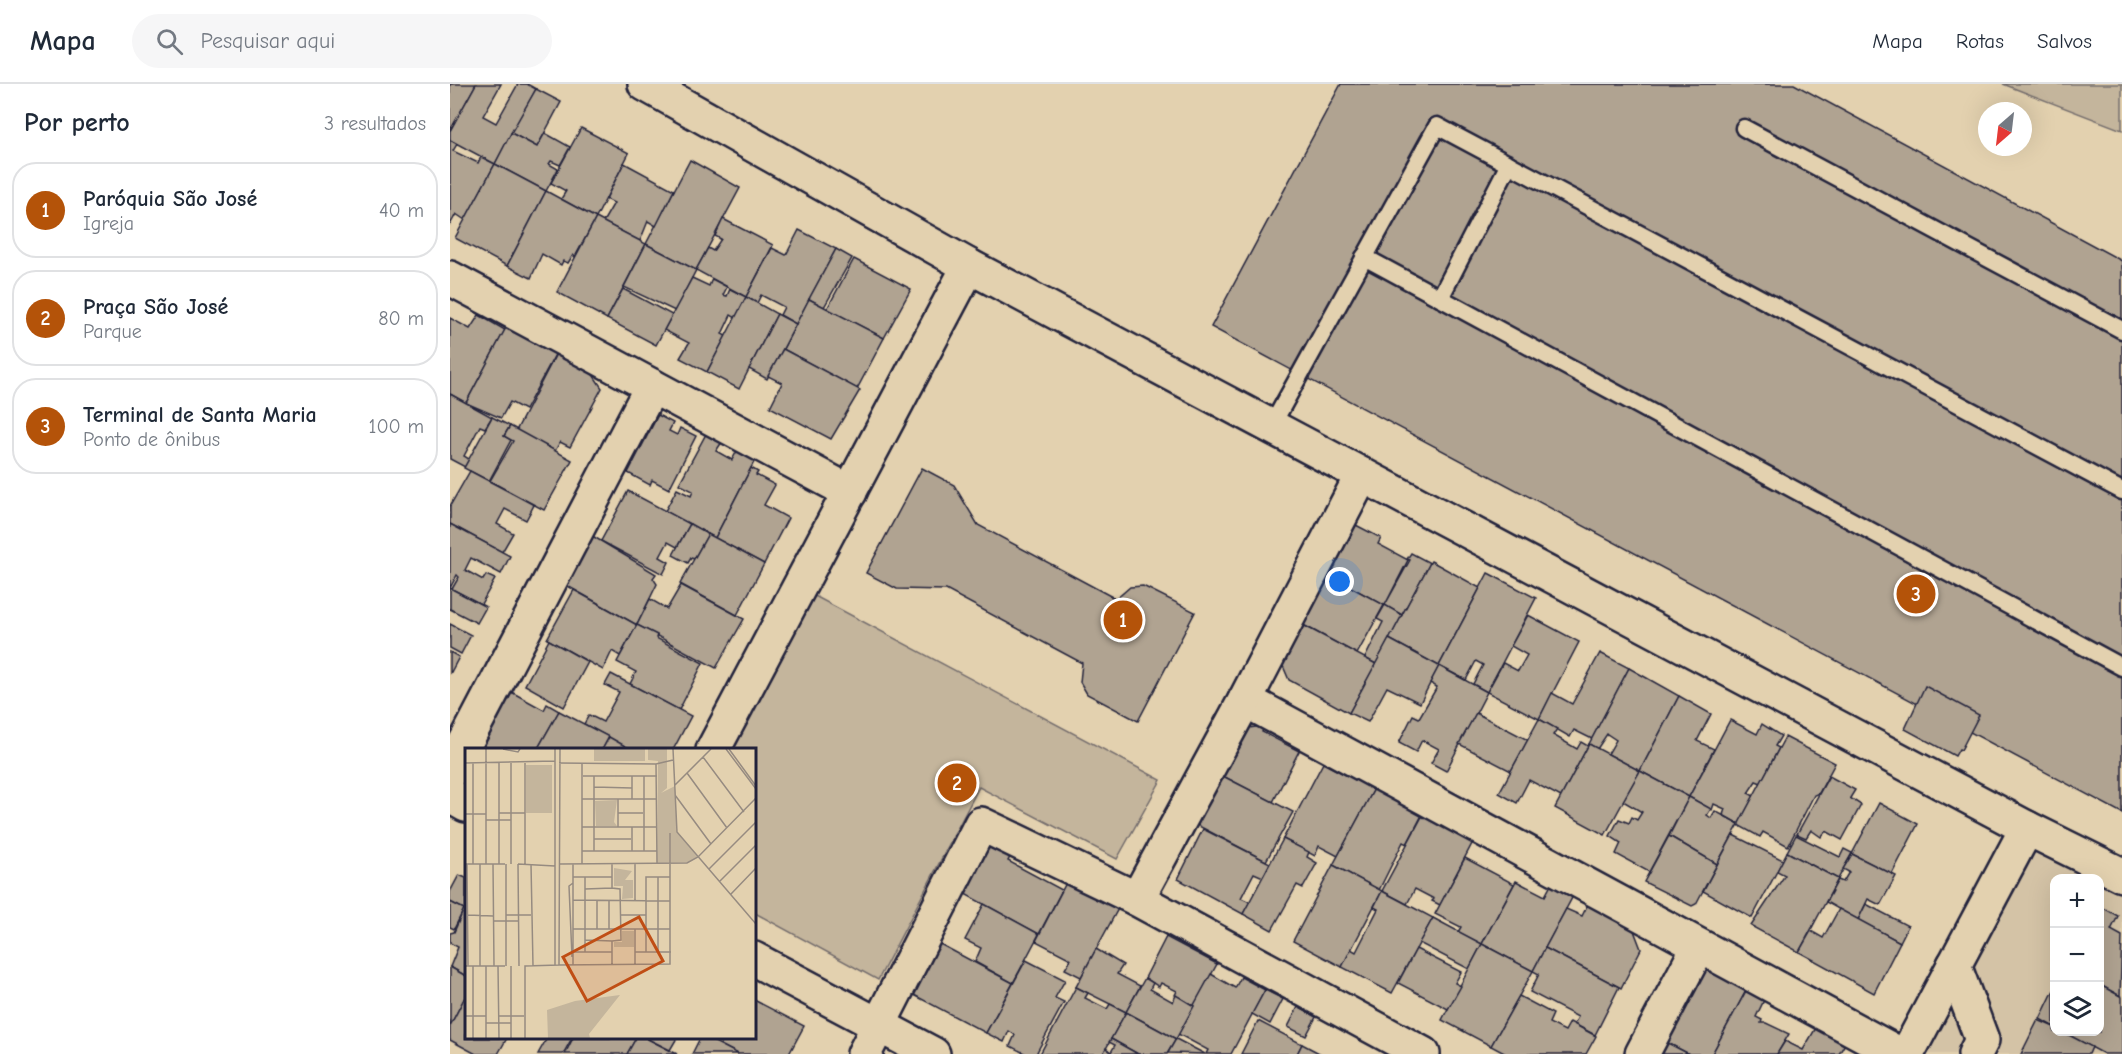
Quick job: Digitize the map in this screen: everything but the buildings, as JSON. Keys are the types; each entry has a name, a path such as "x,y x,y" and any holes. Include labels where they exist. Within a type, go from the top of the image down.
{"street":[{"path":"645,84 969,266 2027,828 2122,876"},
{"path":"714,748 969,266"},
{"path":"452,284 652,386 850,492"},
{"path":"450,772 652,386"},
{"path":"1137,898 1245,700 1362,475"},
{"path":"1245,700 1899,1054"},
{"path":"450,796 465,804"},
{"path":"864,1054 981,824 1137,898 1423,1054"},
{"path":"1907,1054 2027,828"},
{"path":"1642,1054 1699,946"},
{"path":"756,959 933,1054"},
{"path":"1954,965 1982,1040 1975,1054"}],"lane":[{"path":"1271,427 1437,126 2122,491"},
{"path":"1744,128 2122,330"},
{"path":"1440,298 1509,164"},
{"path":"1364,257 2122,667"}],"shaded area":[{"path":"2003,84 2122,84 2122,130"},
{"path":"811,594 1161,780 1117,859 979,787 878,980 756,914 756,748 731,748"},
{"path":"2027,828 2122,878 2122,1054 1908,1054"}],"place":[{"name":"Terminal de Santa Maria","path":"1916,594"},
{"name":"Paróquia São José","path":"1123,620"},
{"name":"Praça São José","path":"957,783"}]}
